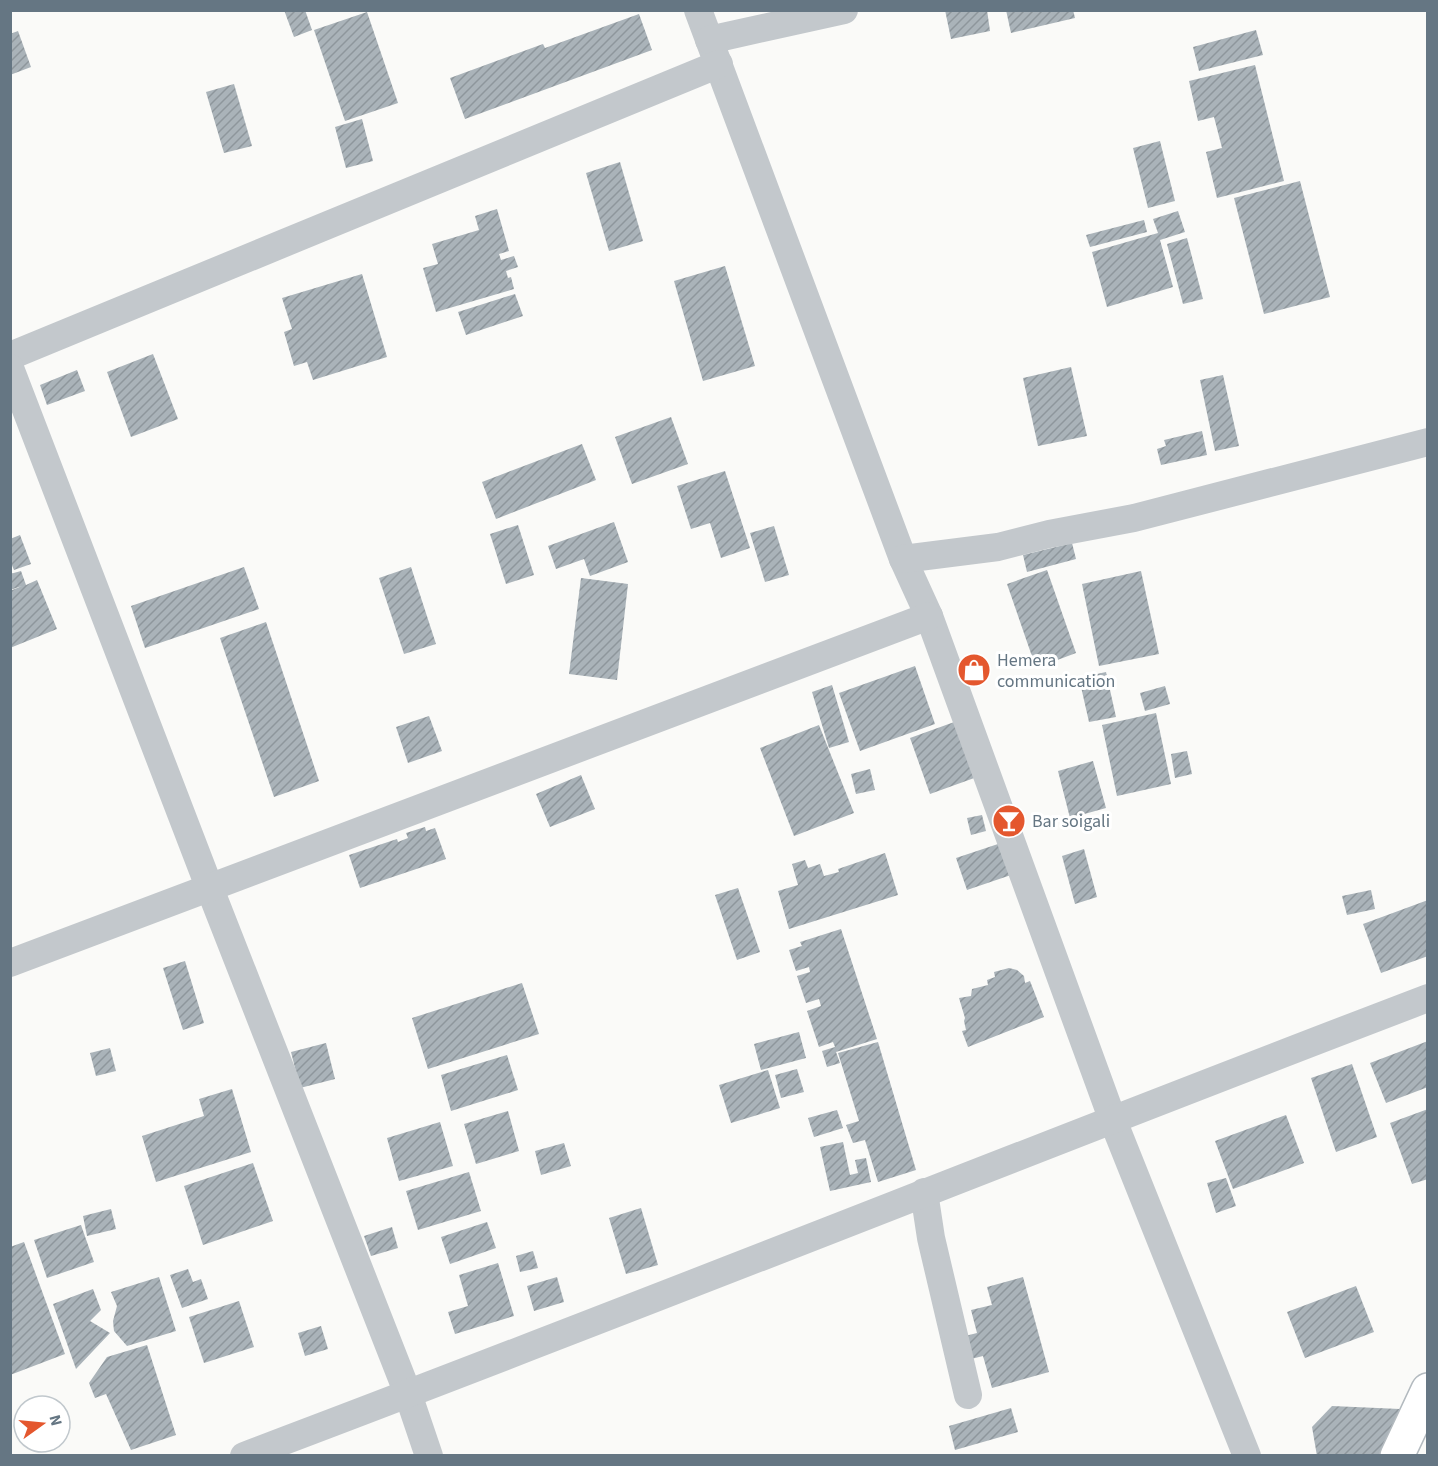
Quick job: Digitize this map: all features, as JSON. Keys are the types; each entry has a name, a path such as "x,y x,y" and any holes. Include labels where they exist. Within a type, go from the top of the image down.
{"street":[{"path":"698,10 903,559 929,616 1112,1118 1247,1455"},
{"path":"10,356 714,52 844,10"},
{"path":"10,368 210,889 408,1394 429,1455"},
{"path":"903,559 998,547 1049,534 1134,518 1428,442"},
{"path":"10,963 929,616"},
{"path":"244,1455 408,1394 1112,1118 1428,998"},
{"path":"924,1192 932,1238 968,1395"},
{"path":"1397,1455 1428,1390"}],"building":[{"path":"284,10 305,10 312,30 294,37"},
{"path":"945,10 987,10 990,31 951,39"},
{"path":"1006,10 1073,10 1075,18 1011,33"},
{"path":"367,12 398,103 345,121 314,30"},
{"path":"639,14 652,50 465,119 450,78 543,44 545,48"},
{"path":"1256,30 1263,55 1199,71 1193,47"},
{"path":"18,31 31,67 10,75 10,34"},
{"path":"1255,65 1284,181 1217,198 1206,152 1222,148 1214,117 1198,121 1189,81"},
{"path":"234,84 252,146 224,153 206,92"},
{"path":"362,119 373,161 346,168 335,127"},
{"path":"1160,141 1175,201 1148,208 1133,148"},
{"path":"620,162 643,241 609,251 586,173"},
{"path":"1300,181 1330,297 1264,314 1234,198"},
{"path":"497,209 509,251 499,254 501,260 514,256 518,267 506,271 508,278 511,277 514,289 436,312 423,268 438,264 432,244 479,230 475,216"},
{"path":"1178,211 1185,232 1160,240 1173,287 1107,307 1092,252 1158,233 1153,219"},
{"path":"1144,220 1147,232 1090,247 1086,235"},
{"path":"1187,238 1203,299 1183,304 1167,244"},
{"path":"725,266 755,366 703,381 674,281"},
{"path":"362,274 387,357 313,380 307,362 294,366 284,332 292,329 282,298"},
{"path":"515,294 523,316 466,335 458,312"},
{"path":"153,354 178,419 131,437 107,372"},
{"path":"1071,367 1087,436 1038,446 1023,378"},
{"path":"77,370 85,391 47,405 40,385"},
{"path":"1223,375 1239,446 1215,451 1200,380"},
{"path":"671,417 688,464 632,484 615,437"},
{"path":"1202,431 1207,455 1161,465 1157,449 1166,446 1164,440"},
{"path":"582,444 596,480 496,519 482,482"},
{"path":"725,471 750,548 721,558 710,523 691,529 677,486"},
{"path":"614,522 628,562 590,576 584,559 556,569 548,546"},
{"path":"518,525 534,575 506,584 490,534"},
{"path":"774,526 789,575 765,582 750,533"},
{"path":"20,535 31,564 14,570 10,561 10,539"},
{"path":"1072,543 1076,559 1027,572 1023,555"},
{"path":"244,567 259,609 145,648 131,606"},
{"path":"411,567 436,644 404,654 379,578"},
{"path":"1047,570 1076,653 1036,668 1007,584"},
{"path":"21,571 26,585 37,580 57,629 10,648 10,591 22,586 10,590 10,574"},
{"path":"1141,571 1159,654 1099,666 1082,584"},
{"path":"581,578 628,584 617,680 569,674"},
{"path":"266,622 319,781 274,797 220,638"},
{"path":"915,666 935,724 860,751 839,693"},
{"path":"1106,672 1116,717 1089,722 1079,678"},
{"path":"832,685 849,742 829,748 812,692"},
{"path":"1165,686 1170,704 1145,711 1140,693"},
{"path":"1156,713 1171,784 1117,796 1102,725"},
{"path":"429,716 442,751 408,763 396,727"},
{"path":"957,721 977,777 930,794 910,738"},
{"path":"819,725 854,813 794,836 760,748"},
{"path":"1187,751 1192,774 1175,778 1171,754"},
{"path":"1093,761 1106,808 1070,818 1058,771"},
{"path":"870,769 875,790 856,794 851,774"},
{"path":"581,775 595,809 550,827 536,794"},
{"path":"982,815 986,831 971,835 967,818"},
{"path":"425,827 426,831 435,828 446,859 360,888 349,855 397,839 398,842 408,838 406,833"},
{"path":"1001,843 1011,875 967,890 956,858"},
{"path":"1084,849 1097,897 1075,904 1062,856"},
{"path":"885,853 898,895 789,929 778,891 798,885 792,864 805,860 808,868 820,864 824,876"},
{"path":"738,888 760,952 737,960 715,895"},
{"path":"1371,890 1375,909 1347,915 1342,896"},
{"path":"1428,900 1428,956 1381,973 1363,924"},
{"path":"841,929 877,1039 836,1052 840,1063 827,1067 822,1051 835,1047 833,1042 819,1047 807,1011 821,1006 819,999 806,1003 797,976 810,972 809,967 796,971 789,950 802,946 800,942"},
{"path":"185,961 204,1023 183,1030 163,968"},
{"path":"1009,968 1017,970 1024,976 1025,983 1030,981 1044,1017 968,1047 962,1031 966,1030 965,1018 959,998 971,996 972,989 988,985 987,980 995,977 994,972"},
{"path":"522,983 539,1034 428,1069 412,1018"},
{"path":"799,1032 806,1058 761,1070 754,1044"},
{"path":"1428,1041 1428,1087 1386,1103 1370,1063"},
{"path":"878,1042 916,1170 878,1182 865,1140 853,1143 846,1125 859,1121 838,1053"},
{"path":"326,1043 335,1079 300,1088 291,1052"},
{"path":"110,1048 116,1071 96,1076 90,1053"},
{"path":"507,1055 518,1090 451,1111 441,1075"},
{"path":"1352,1064 1377,1137 1336,1152 1311,1078"},
{"path":"797,1069 804,1092 781,1098 775,1075"},
{"path":"768,1070 780,1108 731,1123 719,1085"},
{"path":"232,1089 251,1152 156,1182 142,1136 204,1116 199,1099"},
{"path":"1428,1109 1428,1179 1412,1184 1390,1123"},
{"path":"837,1110 843,1128 814,1137 808,1118"},
{"path":"508,1111 519,1151 476,1164 464,1124"},
{"path":"1286,1115 1304,1163 1233,1189 1215,1141"},
{"path":"440,1122 453,1166 399,1181 387,1138"},
{"path":"843,1142 850,1175 858,1173 855,1160 866,1158 871,1182 830,1191 820,1147"},
{"path":"564,1143 571,1166 541,1175 535,1151"},
{"path":"253,1163 273,1221 203,1245 184,1186"},
{"path":"469,1172 481,1211 418,1230 406,1191"},
{"path":"1226,1178 1236,1206 1216,1213 1207,1183"},
{"path":"641,1208 658,1265 626,1274 609,1218"},
{"path":"111,1209 116,1229 87,1236 83,1216"},
{"path":"487,1222 496,1248 450,1264 441,1237"},
{"path":"81,1225 94,1262 47,1278 34,1240"},
{"path":"392,1227 398,1248 371,1256 364,1236"},
{"path":"24,1242 65,1354 10,1375 10,1247"},
{"path":"533,1251 538,1268 520,1272 516,1256"},
{"path":"498,1263 514,1316 455,1334 448,1312 468,1306 459,1275"},
{"path":"188,1269 193,1282 201,1279 208,1299 182,1308 170,1275"},
{"path":"159,1277 176,1331 127,1346 114,1331 113,1321 117,1306 111,1292"},
{"path":"557,1277 564,1302 534,1311 527,1286"},
{"path":"1023,1277 1049,1372 992,1388 983,1356 971,1359 965,1336 977,1333 971,1310 992,1305 987,1287"},
{"path":"1356,1286 1374,1332 1305,1358 1287,1312"},
{"path":"93,1289 101,1310 90,1321 110,1333 76,1369 53,1304"},
{"path":"239,1301 254,1347 204,1363 189,1317"},
{"path":"321,1326 328,1349 305,1356 298,1333"},
{"path":"147,1345 176,1435 131,1450 106,1394 95,1398 89,1383 107,1357"},
{"path":"1332,1406 1400,1409 1379,1456 1317,1456 1312,1427"},
{"path":"1011,1408 1018,1432 955,1450 949,1426"}],"place":[{"name":"Hemera communication","path":"974,670"},
{"name":"Bar soigali","path":"1009,821"}]}
